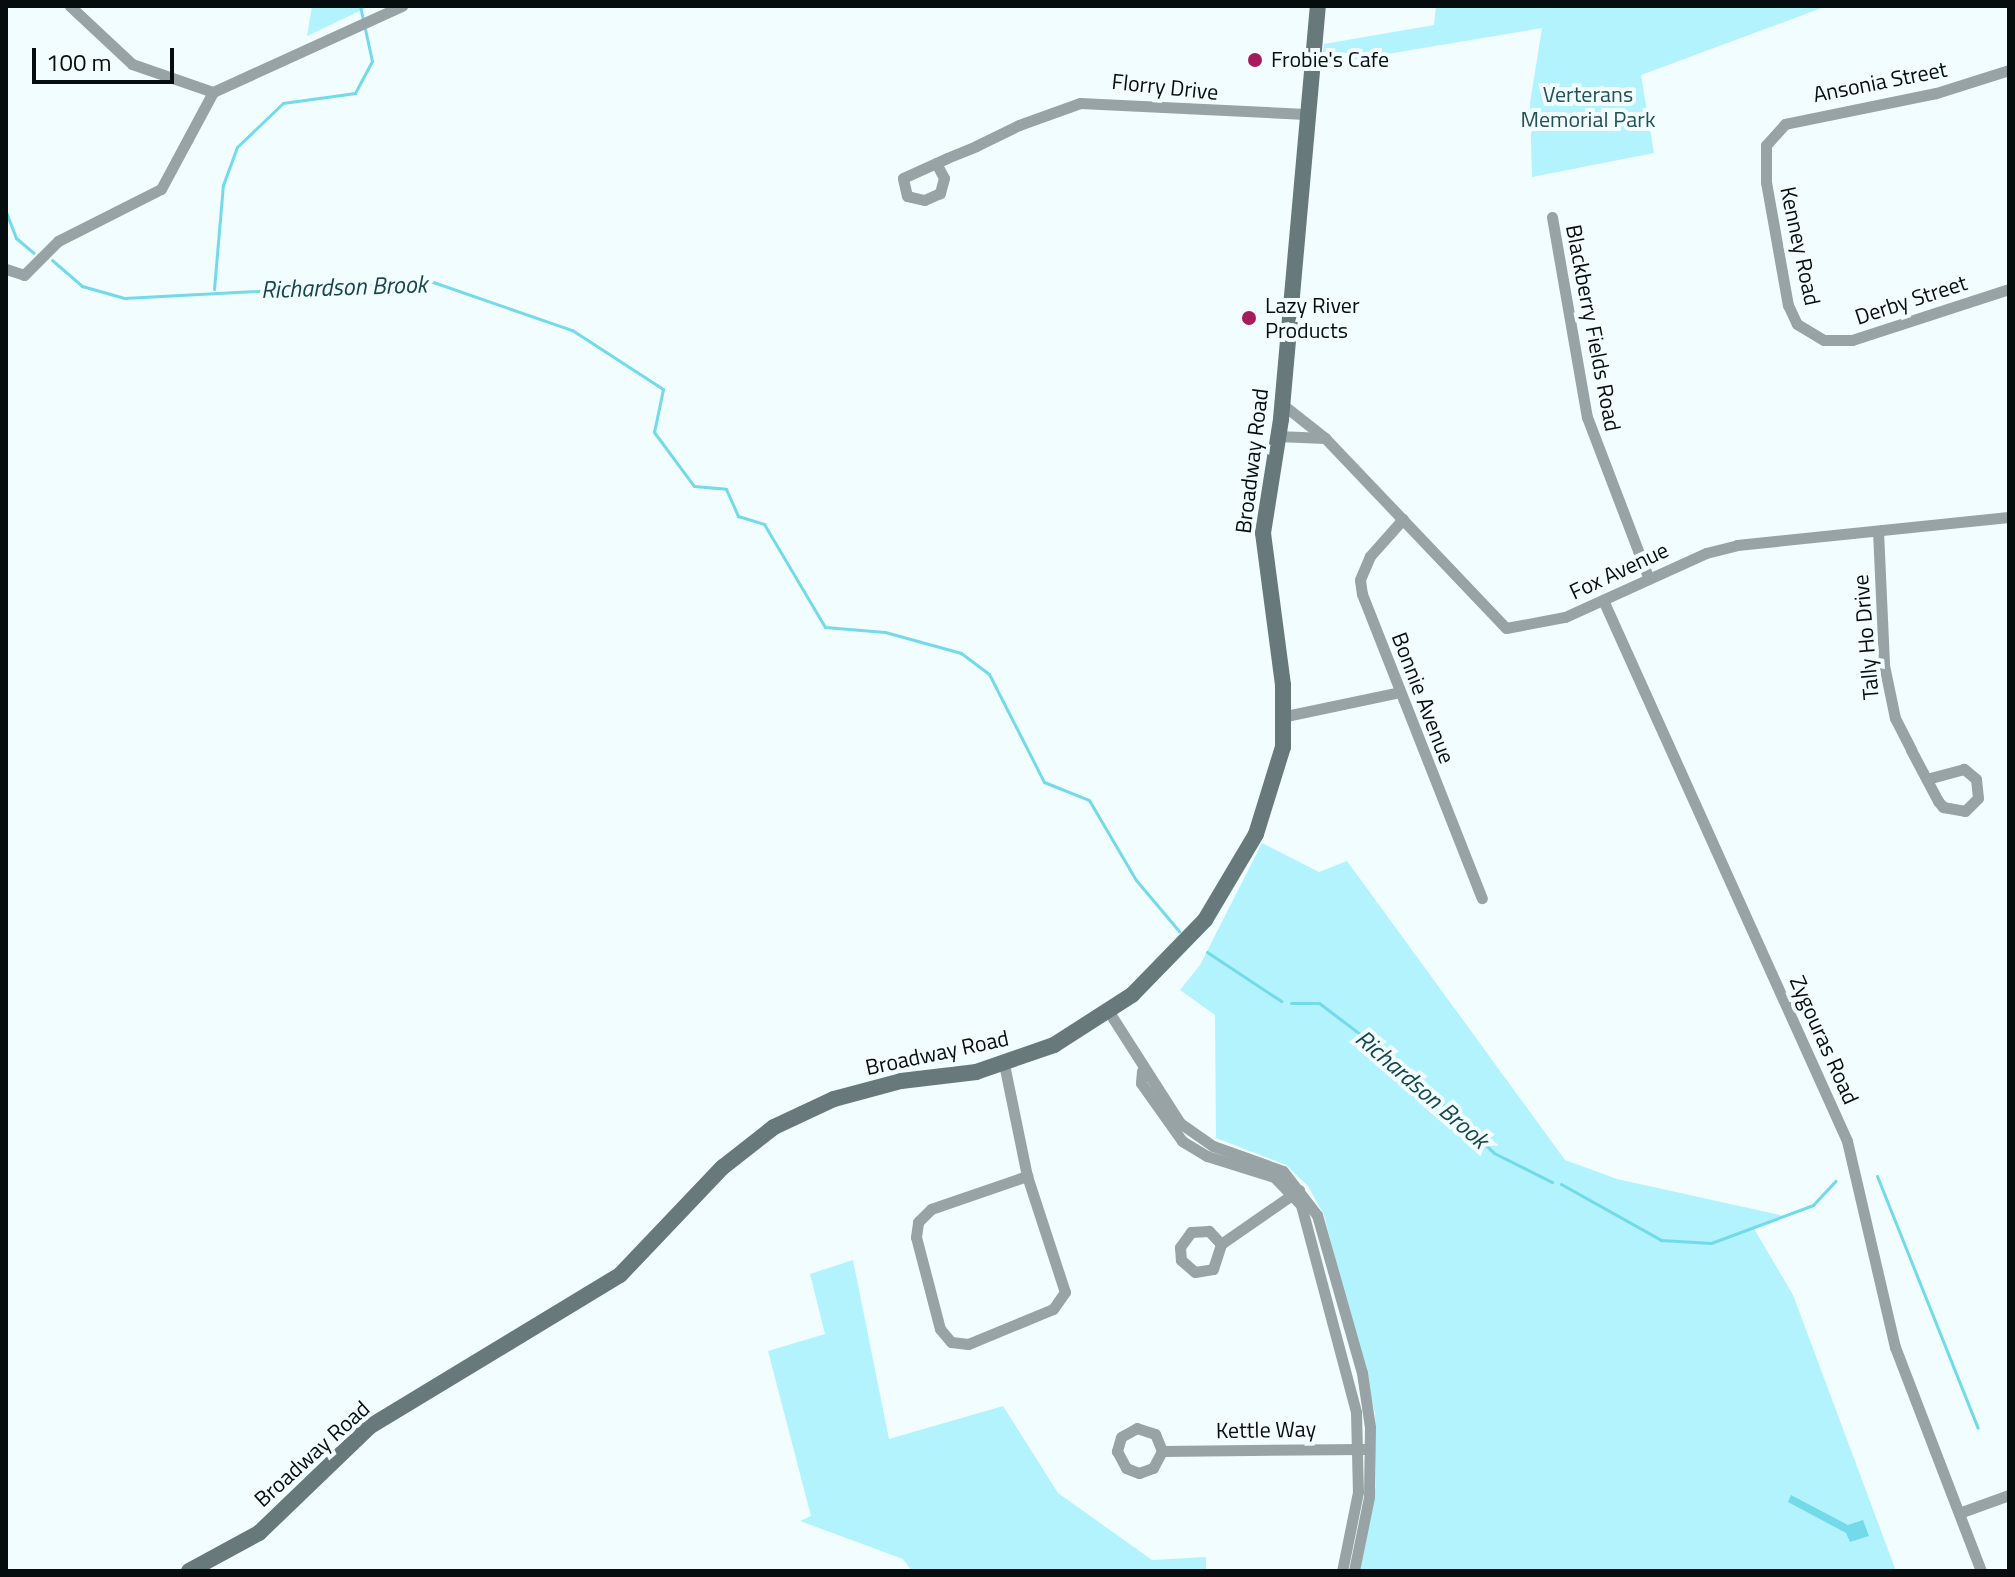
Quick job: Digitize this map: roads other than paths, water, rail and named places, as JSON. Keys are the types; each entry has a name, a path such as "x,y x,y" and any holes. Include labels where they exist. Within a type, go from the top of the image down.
{"main road":[{"name":"Broadway Road","path":"189,1571 259,1533 369,1427 620,1275 723,1167 774,1127 834,1099 1004,1064 1109,1012 1171,959 1231,882 1276,780 1286,716 1263,533 1282,404 1318,6"}],"street":[{"path":"71,6 132,64 213,92"},
{"path":"6,269 24,275 58,241 161,189 213,92 402,6"},
{"name":"Ansonia Street","path":"1766,145 1785,124 1810,116 1936,93 2009,70"},
{"name":"Florry Drive","path":"936,163 1095,100 1306,114"},
{"name":"Kenney Road","path":"1766,145 1766,182 1788,305 1797,324 1824,340"},
{"name":"Blackberry Fields Road","path":"1552,217 1587,417 1649,579"},
{"name":"Derby Street","path":"1824,340 1852,340 2009,289"},
{"name":"Fox Avenue","path":"1282,404 1325,438 1506,628 1526,629 1737,545 2009,517"},
{"path":"1277,436 1325,438"},
{"name":"Bonnie Avenue","path":"1403,519 1370,556 1360,580 1400,692 1482,898"},
{"name":"Tally Ho Drive","path":"1878,531 1886,683 1895,718 1940,804 1953,812 1968,809 1979,794 1976,779 1964,769 1927,779"},
{"name":"Zygouras Road","path":"1603,600 1847,1141 1891,1332 1981,1571"},
{"path":"1286,716 1400,692"},
{"path":"1109,1012 1142,1071 1141,1083 1172,1131 1194,1150 1231,1157 1298,1192 1342,1324 1365,1449 1367,1509 1354,1571"},
{"path":"1004,1064 1027,1176 1065,1284 1063,1300 968,1344 951,1342 940,1329 916,1237 918,1222 931,1209 1027,1176"},
{"path":"1221,1244 1298,1192"},
{"path":"1137,1428 1155,1434 1162,1451 1157,1465 1139,1473 1126,1468 1117,1451 1121,1437 1137,1428"},
{"path":"1342,1571 1365,1449"},
{"name":"Kettle Way","path":"1162,1451 1365,1449"},
{"path":"1959,1513 2009,1495"}],"waterway":[{"path":"214,289 223,185 237,147 283,103 355,93 372,61 360,6"},
{"name":"Richardson Brook","path":"6,212 16,238 34,253"},
{"name":"Richardson Brook","path":"52,260 82,286 124,298 433,282 572,330 663,389 654,432 694,486 726,489 738,516 764,524 825,627 885,632 961,653 989,674 1044,782 1089,800 1136,880 1179,931"},
{"name":"Richardson Brook","path":"1207,952 1281,1001"},
{"name":"Richardson Brook","path":"1291,1003 1319,1003 1401,1065 1494,1153 1552,1182"},
{"name":"Richardson Brook","path":"1877,1176 1978,1428"},
{"name":"Richardson Brook","path":"1561,1184 1661,1240 1711,1243 1813,1205 1835,1181"}],"place":[{"name":"Frobie's Cafe","path":"1255,60"},
{"name":"Lazy River Products","path":"1249,318"}],"park label":[{"name":"Verterans Memorial Park","path":"1588,106"}]}
